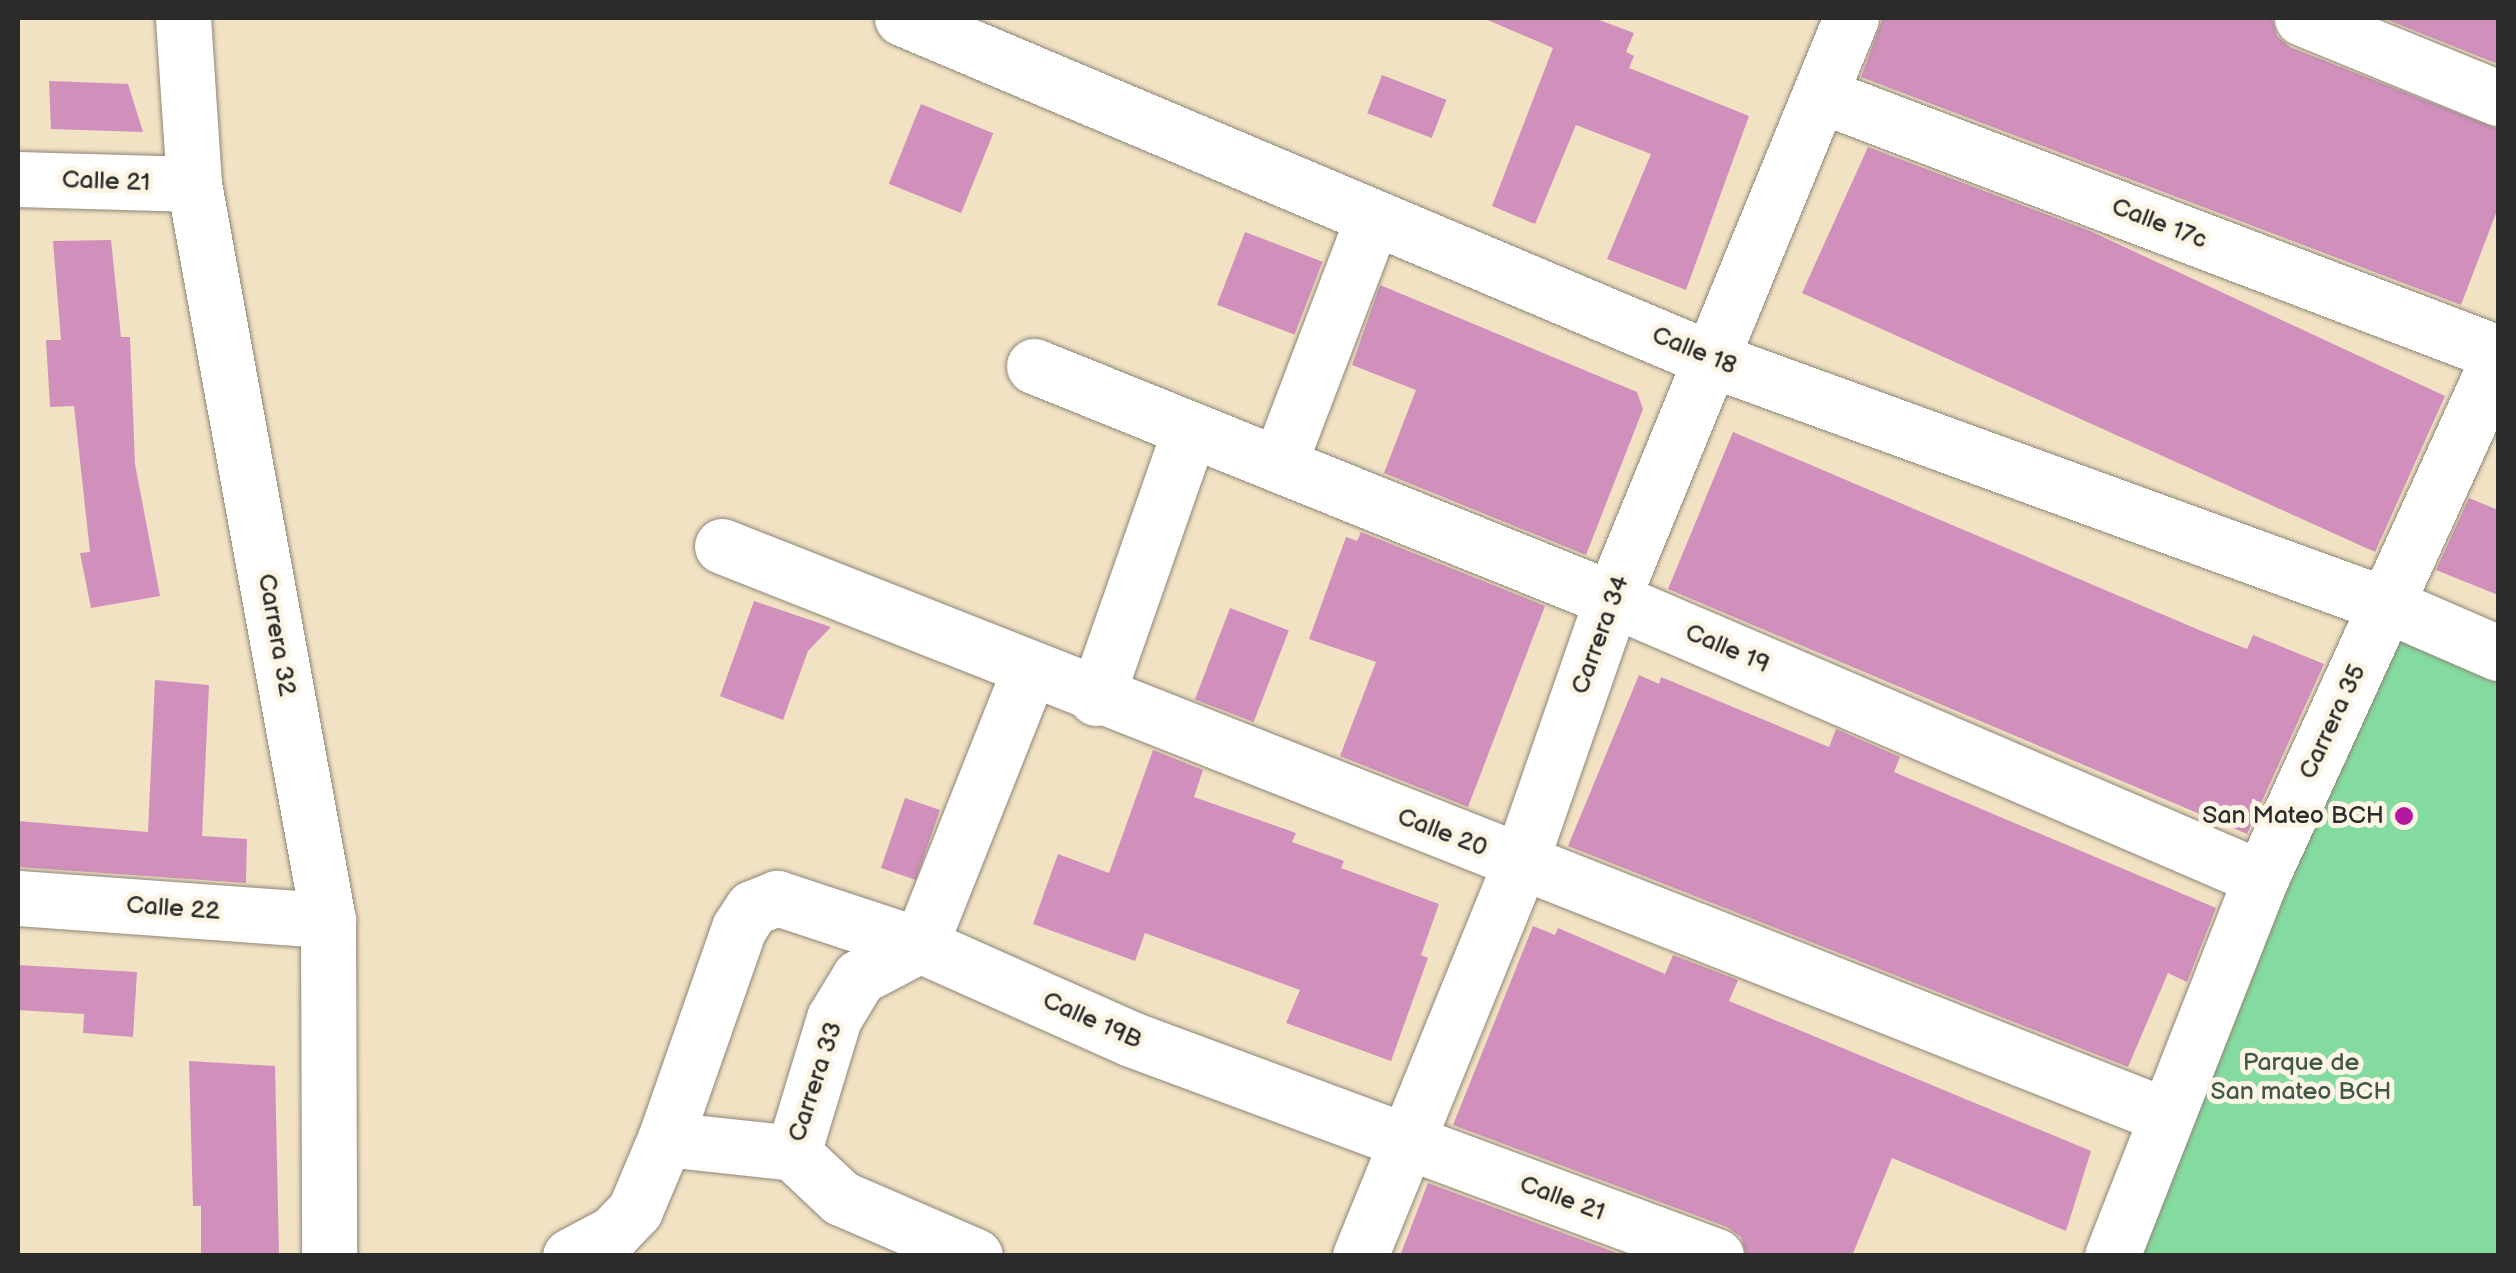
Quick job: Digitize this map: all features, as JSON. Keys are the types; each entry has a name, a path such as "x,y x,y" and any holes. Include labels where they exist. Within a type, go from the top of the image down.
{"street":[{"name":"Carrera 32","path":"183,18 194,184 328,920 328,1256"},
{"name":"Carrera 34","path":"1360,1256 1520,863 1612,599 1851,18"},
{"path":"2302,18 2498,98"},
{"name":"Calle 18","path":"936,24 1713,360 2387,605 2498,654"},
{"name":"Calle 17c","path":"1820,95 2498,356"},
{"name":"Calle 21","path":"18,179 194,184"},
{"path":"1280,461 1373,216"},
{"name":"Carrera 35","path":"2112,1256 2164,1115 2262,878 2498,356"},
{"name":"Calle 19","path":"1034,366 1280,461 1612,599 2262,878"},
{"path":"1096,698 1190,429"},
{"name":"Calle 20","path":"722,546 1096,698 2164,1115"},
{"path":"920,944 1030,669"},
{"name":"Calle 22","path":"18,898 328,920"},
{"name":"Calle 19B","path":"665,1139 740,928 752,908 777,898 920,944 1131,1040 1408,1142"},
{"name":"Carrera 33","path":"665,1139 792,1154 834,1018 859,976 920,944"},
{"path":"570,1256 614,1233 635,1210 665,1139"},
{"name":"Calle 21","path":"1408,1142 1716,1256"},
{"path":"792,1154 841,1198 975,1256"}],"green space":[{"name":"San Mateo BCH","path":"2394,622 2498,667 2498,1255 2128,1256"}],"building":[{"path":"1483,18 1594,18 1634,33 1626,52 1634,56 1629,68 1749,116 1686,290 1607,259 1651,154 1576,125 1535,224 1492,206 1553,48"},
{"path":"1883,18 2272,18 2277,36 2290,47 2498,129 2498,208 2461,305 1861,77"},
{"path":"2383,18 2498,18 2498,64"},
{"path":"1382,75 1446,100 1432,138 1367,113"},
{"path":"49,81 128,84 143,132 51,129"},
{"path":"921,104 993,133 961,213 889,184"},
{"path":"1868,147 2090,231 2445,396 2375,552 1802,293"},
{"path":"1245,232 1322,262 1295,335 1217,305"},
{"path":"111,240 121,337 130,337 135,464 160,596 91,608 80,553 90,552 74,406 50,407 46,340 61,340 53,241"},
{"path":"1380,285 1637,392 1643,409 1586,555 1384,473 1416,390 1352,365"},
{"path":"1733,432 2247,649 2253,635 2324,664 2247,834 1668,589"},
{"path":"2469,498 2498,510 2498,595 2436,570"},
{"path":"1361,532 1545,606 1468,807 1340,756 1376,662 1309,639 1346,537 1357,541"},
{"path":"754,601 831,627 808,651 783,720 720,696"},
{"path":"1230,608 1289,631 1254,722 1195,699"},
{"path":"1639,675 1659,684 1661,677 1829,747 1836,729 1900,757 1894,772 2216,908 2187,982 2168,973 2128,1067 1568,846"},
{"path":"155,680 209,685 202,836 247,839 246,883 18,867 18,821 148,832"},
{"path":"1153,750 1203,770 1194,797 1296,833 1292,842 1344,861 1341,868 1439,904 1421,955 1428,958 1391,1061 1286,1023 1300,990 1145,933 1135,961 1033,924 1058,854 1109,873"},
{"path":"905,798 940,810 916,880 881,868"},
{"path":"1533,926 1555,935 1558,928 1665,974 1673,955 1738,980 1729,1001 2091,1151 2066,1231 1892,1158 1852,1256 1746,1256 1741,1237 1727,1227 1453,1125"},
{"path":"18,965 137,972 133,1037 83,1033 84,1014 18,1010"},
{"path":"189,1061 275,1066 279,1256 201,1256 201,1206 193,1206"},
{"path":"1428,1183 1625,1256 1400,1256"}],"place":[{"name":"San Mateo BCH","path":"2404,816"}],"park label":[{"name":"Parque de San mateo BCH","path":"2301,1078"}]}
